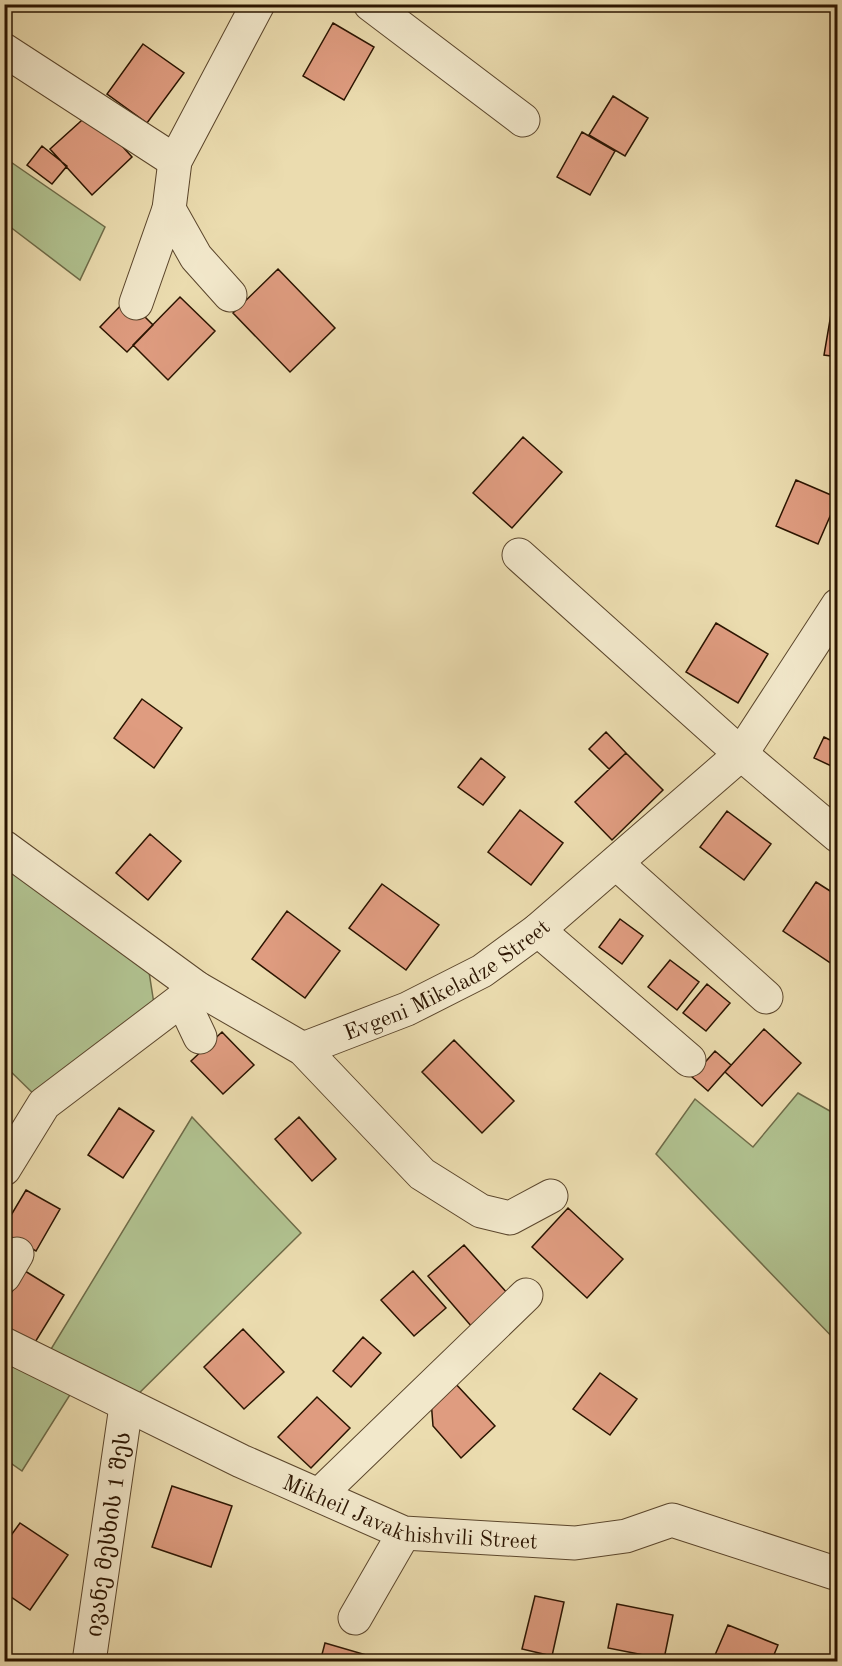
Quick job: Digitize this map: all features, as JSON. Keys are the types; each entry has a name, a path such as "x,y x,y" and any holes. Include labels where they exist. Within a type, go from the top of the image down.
{"street":[{"path":"136,303 169,209 175,161 258,4"},
{"path":"370,4 523,120"},
{"path":"4,50 175,161"},
{"path":"169,209 196,257 230,295"},
{"path":"519,555 741,754 837,836"},
{"name":"Evgeni Mikeladze Street","path":"303,1049 407,1009 482,971 538,930 741,754 837,605"},
{"path":"4,847 190,994 303,1049 422,1174 481,1211 510,1218 551,1196"},
{"path":"616,863 766,996"},
{"path":"538,930 689,1060"},
{"path":"190,994 200,1037"},
{"path":"4,1170 44,1104 190,994"},
{"path":"318,1496 526,1295"},
{"name":"Mikheil Javakhishvili Street","path":"4,1344 241,1461 404,1533 575,1543 626,1536 672,1520 837,1574"},
{"name":"ივანე მესხის 1 შეს","path":"89,1662 126,1406"},
{"path":"355,1618 404,1533"}],"green space":[{"path":"5,158 105,227 80,280 5,223"},
{"path":"4,847 149,972 154,1004 44,1104 5,1066"},
{"path":"798,1093 837,1115 837,1342 656,1154 695,1099 753,1147"},
{"path":"192,1117 301,1233 126,1406 78,1382 22,1471 5,1459 4,1348 42,1364"}],"building":[{"path":"333,23 374,47 344,100 303,76"},
{"path":"143,44 184,73 147,123 107,94"},
{"path":"613,96 648,118 625,156 589,135"},
{"path":"91,112 132,157 92,195 50,149"},
{"path":"582,132 615,151 590,195 557,177"},
{"path":"42,146 67,166 52,184 27,165"},
{"path":"278,269 335,328 290,372 233,313"},
{"path":"180,297 215,331 168,380 133,345"},
{"path":"127,299 153,325 127,352 100,327"},
{"path":"832,308 838,309 838,357 824,355"},
{"path":"523,437 562,472 512,528 473,493"},
{"path":"796,480 838,498 818,544 776,526"},
{"path":"716,623 768,654 738,703 686,672"},
{"path":"142,699 182,728 154,768 114,738"},
{"path":"606,732 626,753 609,769 589,749"},
{"path":"824,737 838,744 838,769 814,758"},
{"path":"626,753 663,790 612,840 575,802"},
{"path":"481,758 505,777 483,805 458,787"},
{"path":"520,810 563,843 531,885 488,852"},
{"path":"727,811 771,844 744,880 700,847"},
{"path":"150,834 181,861 148,900 116,873"},
{"path":"816,882 838,896 838,968 783,931"},
{"path":"382,884 439,925 406,970 349,928"},
{"path":"287,911 340,951 305,998 252,959"},
{"path":"620,919 643,936 622,964 599,947"},
{"path":"670,960 699,982 677,1010 648,987"},
{"path":"707,984 730,1003 706,1031 683,1013"},
{"path":"764,1029 801,1063 762,1106 725,1072"},
{"path":"222,1032 254,1065 223,1094 191,1061"},
{"path":"454,1040 514,1101 482,1133 422,1072"},
{"path":"715,1051 731,1065 708,1091 692,1077"},
{"path":"119,1108 154,1131 123,1178 88,1155"},
{"path":"299,1117 336,1159 312,1181 275,1139"},
{"path":"26,1190 60,1209 36,1251 4,1233 4,1227"},
{"path":"568,1208 623,1259 587,1298 532,1247"},
{"path":"464,1245 509,1295 472,1327 428,1276"},
{"path":"25,1271 64,1295 34,1344 4,1326 4,1304"},
{"path":"413,1271 446,1308 414,1336 381,1300"},
{"path":"243,1329 284,1372 244,1409 204,1367"},
{"path":"363,1337 381,1353 351,1387 333,1371"},
{"path":"600,1373 637,1399 610,1435 573,1409"},
{"path":"453,1381 495,1426 461,1458 433,1426 431,1400"},
{"path":"317,1397 350,1428 311,1468 278,1437"},
{"path":"172,1486 232,1506 211,1567 152,1547"},
{"path":"20,1523 68,1555 30,1610 4,1592 4,1545"},
{"path":"535,1596 564,1602 552,1656 522,1649"},
{"path":"617,1604 673,1615 664,1659 608,1648"},
{"path":"728,1625 778,1645 771,1662 712,1662"},
{"path":"325,1643 387,1661 387,1662 320,1662"}]}
